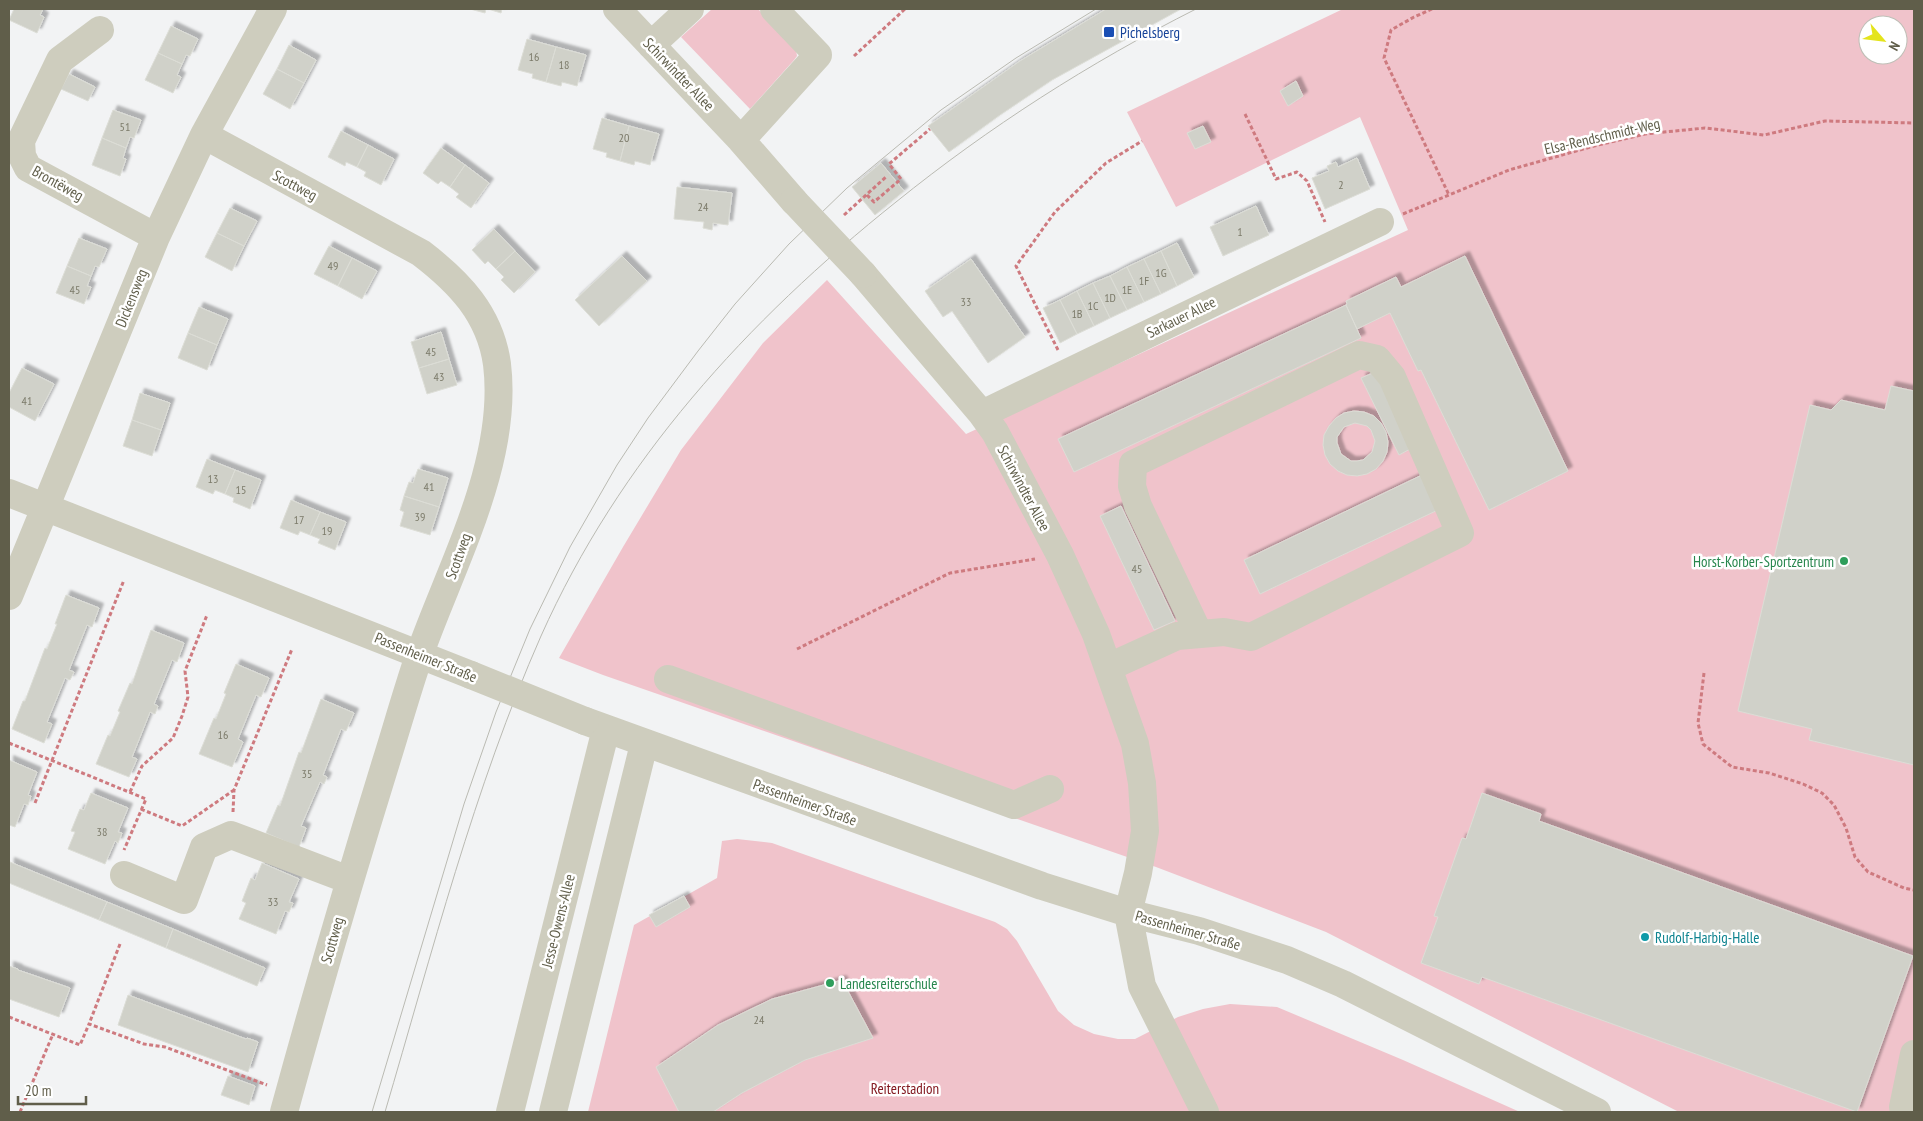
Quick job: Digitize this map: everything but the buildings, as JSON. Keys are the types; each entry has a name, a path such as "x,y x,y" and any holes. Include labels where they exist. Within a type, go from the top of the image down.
{"street":[{"name":"Dickensweg","path":"9,596 156,237 204,135 273,9"},
{"name":"Schirwindter Allee","path":"617,9 741,140 794,201 863,274 982,414 995,432 1060,555 1096,634 1135,744 1142,783 1145,831 1138,873 1128,913"},
{"path":"651,45 690,9"},
{"path":"741,140 818,55 774,9"},
{"name":"Brontëweg","path":"100,30 60,60 21,142 22,156 28,168 156,237"},
{"name":"Scottweg","path":"204,135 421,253 449,274 480,315 492,339 497,364 498,401 495,443 478,500 420,655 349,880 284,1112"},
{"name":"Sarkauer Allee","path":"982,414 1068,371 1388,219"},
{"path":"1109,667 1177,636 1224,632 1251,637 1460,533 1392,377 1377,359 1359,355 1133,464 1132,486 1138,506 1199,634"},
{"name":"Passenheimer Straße","path":"9,493 644,744 956,856 1128,913 1199,931 1287,960 1343,984 1597,1112"},
{"path":"668,679 1014,805 1050,789"},
{"name":"Jesse-Owens-Allee","path":"510,1112 595,725"},
{"path":"553,1112 644,744"},
{"path":"124,875 184,900 204,847 231,836 349,880"},
{"path":"1128,913 1142,986 1205,1112"},
{"path":"1914,1054 1903,1107 1914,1112"}],"path":[{"path":"854,56 905,9"},
{"path":"1432,9 1414,16 1391,30 1384,58 1449,195"},
{"path":"1245,114 1276,179 1298,172 1307,181 1334,244"},
{"name":"Elsa-Rendschmidt-Weg","path":"1388,219 1509,170 1594,146 1646,134 1705,128 1764,135 1825,122 1914,123"},
{"path":"867,195 874,202 901,179 889,164 930,129"},
{"path":"1068,371 1016,266 1055,212 1106,163 1142,142"},
{"path":"844,215 887,176"},
{"path":"797,649 950,573 1060,555"},
{"path":"35,803 124,580"},
{"path":"130,792 142,766 173,738 188,697 184,671 207,615"},
{"path":"231,836 234,790 292,649"},
{"path":"1704,673 1698,723 1703,744 1732,767 1769,773 1803,784 1822,793 1834,805 1846,828 1855,857 1868,872 1904,888 1914,890"},
{"path":"9,743 146,799 115,871 124,875"},
{"path":"141,810 182,826 234,790"},
{"path":"9,1017 80,1044 120,944"},
{"path":"89,1024 144,1044 165,1047 269,1086"},
{"path":"20,1112 53,1034"}],"green space":[{"path":"712,9 758,9 796,50 797,56 794,60 750,109 681,37"},
{"name":"Horst-Korber-Sportzentrum","path":"1343,9 1914,9 1914,1112 1679,1112 1326,932 1156,867 603,675 559,658 681,450 763,343 827,280 966,434 1408,230 1360,117 1176,207 1127,112"},
{"name":"Landesreiterschule","path":"737,839 772,843 995,922 1007,929 1017,941 1058,1011 1074,1025 1094,1034 1118,1039 1135,1039 1178,1017 1203,1009 1230,1004 1277,1007 1520,1112 588,1112 634,925 717,878 722,841"}],"tram line":[{"path":"372,1112 464,804 496,712 530,629 570,547 617,465 648,418 735,304 789,244 847,188 941,110 1016,58 1096,9"},
{"path":"385,1112 456,871 495,752 517,694 541,636 573,572 608,511 648,453 692,398 739,345 789,295 896,202 967,148 1041,98 1117,51 1196,9"}],"place":[{"name":"Pichelsberg","path":"1109,32"},
{"name":"Horst-Korber-Sportzentrum","path":"1844,561"},
{"name":"Rudolf-Harbig-Halle","path":"1645,937"},
{"name":"Landesreiterschule","path":"830,983"}],"park label":[{"name":"Reiterstadion","path":"905,1088"}]}
